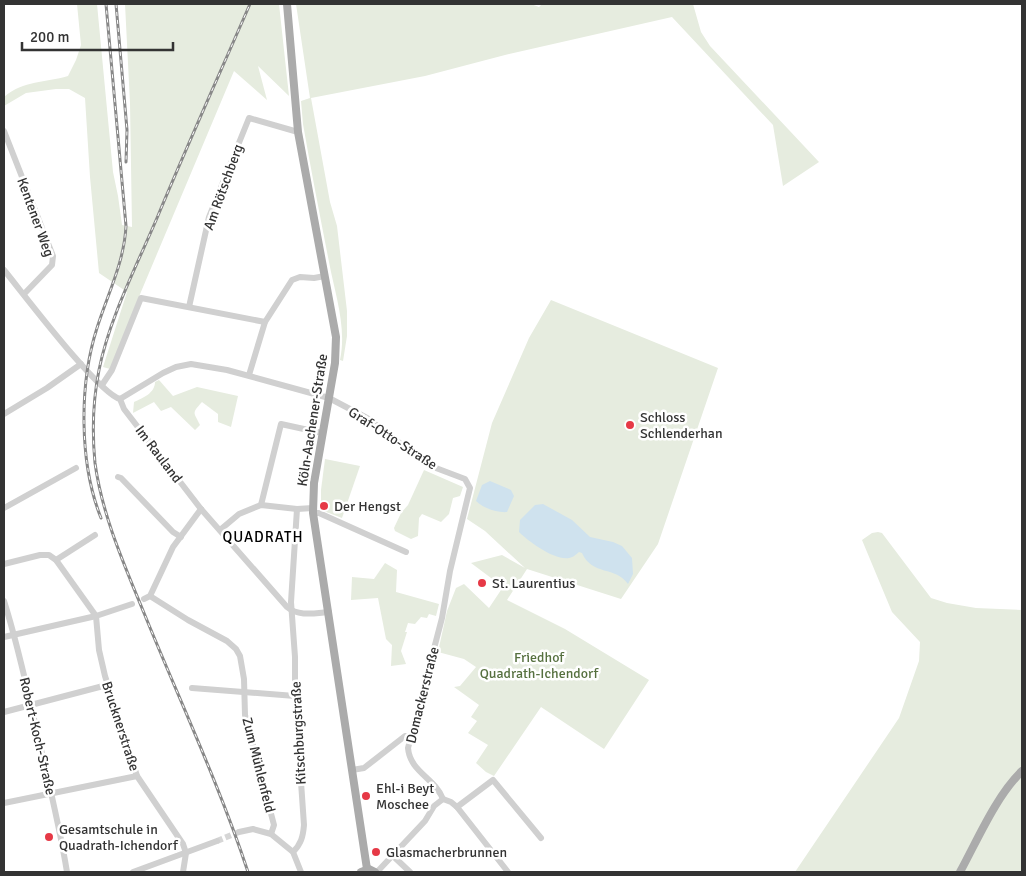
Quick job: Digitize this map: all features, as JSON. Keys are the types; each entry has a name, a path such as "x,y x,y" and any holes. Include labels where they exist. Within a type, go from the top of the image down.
{"main road":[{"name":"Köln-Aachener-Straße","path":"287,4 298,132 336,337 335,363 314,483 313,511 352,770 364,871"},
{"path":"960,872 999,802 1013,781 1022,772"},
{"path":"364,871 372,870 376,872"}],"street":[{"name":"Am Rötschberg","path":"189,306 209,217 249,118 298,132"},
{"name":"Kentener Weg","path":"4,130 54,256 52,265 24,294"},
{"name":"Im Rauland","path":"4,270 81,364 113,397 120,399 124,409 201,509 292,611"},
{"path":"249,375 266,322 292,280 300,277 314,278 325,276"},
{"path":"102,385 112,370 141,298 266,322"},
{"path":"5,411 81,364"},
{"name":"Graf-Otto-Straße","path":"120,399 163,373 184,366 200,366 249,375 329,398 367,418 428,465 468,482"},
{"path":"261,505 280,424 322,433"},
{"path":"4,508 76,468"},
{"path":"118,477 138,494 173,532 180,536 201,509"},
{"name":"Domackerstraße","path":"468,482 470,488 450,571 442,618 408,748 412,764 435,785 444,798 458,807 508,872"},
{"path":"220,530 239,514 261,505 297,509 319,513 406,552"},
{"name":"Kitschburgstraße","path":"293,852 303,838 304,825 291,602 297,509"},
{"path":"56,560 95,535"},
{"name":"Zum Mühlenfeld","path":"180,536 147,597 226,641 236,649 240,656 244,679 245,715 274,825 271,834"},
{"path":"4,564 40,555 49,555 56,560 96,616"},
{"name":"Robert-Koch-Straße","path":"4,601 14,634 62,838 67,872"},
{"path":"4,637 96,616 132,604"},
{"path":"292,611 306,614 329,612"},
{"name":"Brucknerstraße","path":"96,616 99,650 107,685 137,776 183,844 186,853"},
{"path":"4,712 107,685"},
{"path":"192,688 295,696"},
{"path":"352,770 364,768 405,736 410,737"},
{"path":"4,803 137,776"},
{"path":"458,807 493,780 541,838"},
{"path":"376,872 425,821 434,806 444,798"},
{"path":"239,832 253,829 271,834 293,852 301,872"},
{"path":"133,872 217,841"},
{"path":"183,872 186,853"},
{"path":"392,855 410,872"}],"green space":[{"path":"77,4 97,4 113,172 122,225 132,227 130,103 125,4 279,4 289,96 258,66 267,100 234,71 110,369 103,367 127,292 99,273 85,98 69,89 56,89 26,93 4,106 4,97 19,88 68,76 81,45"},
{"path":"296,4 531,4 539,7 542,4 693,4 701,32 710,46 819,162 783,186 773,125 672,17 505,55 425,76 311,98 330,202 337,226 347,311 347,336 343,361 340,360 342,335 339,311 303,124 301,101 310,98"},
{"name":"Friedhof Quadrath-Ichendorf","path":"551,300 718,368 658,544 621,599 527,569 507,600 565,629 649,680 604,749 541,707 494,776 476,763 488,745 468,733 477,721 471,717 479,705 454,687 460,686 476,667 464,659 438,652 447,611 456,588 464,584 489,608 503,587 471,563 502,555 525,568 485,531 467,519 492,423 529,338"},
{"path":"159,380 173,396 197,387 238,396 231,427 218,422 218,414 202,402 195,411 200,425 195,430 171,407 161,411 154,402 133,413 134,402 148,395 153,389 155,382"},
{"path":"325,459 360,466 342,518 321,510 321,490"},
{"path":"424,470 463,487 460,496 453,498 449,514 441,522 422,514 419,518 418,536 411,539 395,531 394,528 401,513 408,505"},
{"path":"872,533 882,533 931,598 976,608 1022,610 1022,872 795,872 899,718 919,661 920,642 892,612 862,540"},
{"path":"385,563 397,570 396,592 439,604 436,616 429,614 427,618 421,617 415,624 408,623 401,651 406,664 391,666 392,645 386,639 378,598 351,600 352,577 374,579"}],"water":[{"path":"490,481 511,490 514,496 507,512 490,509 476,501 482,485"},
{"path":"543,504 572,520 590,537 622,546 632,558 633,574 628,584 623,578 592,565 582,553 579,552 569,558 557,556 535,545 519,532 520,520 535,505"}],"tunnel":[{"path":"217,841 239,832"}],"railway":[{"path":"101,518 94,496 85,448 84,423 87,374 97,328 119,265 126,226 106,4"},
{"path":"116,4 127,130 126,162"},
{"path":"248,872 212,774 144,613 108,520 98,482 93,428 95,393 99,370 116,312 250,4"}],"place":[{"name":"Schloss Schlenderhan","path":"630,425"},
{"name":"Der Hengst","path":"324,506"},
{"name":"St. Laurentius","path":"482,583"},
{"name":"Ehl-i Beyt Moschee","path":"366,796"},
{"name":"Gesamtschule in Quadrath-Ichendorf","path":"49,837"},
{"name":"Glasmacherbrunnen","path":"376,852"}],"district":[{"name":"QUADRATH","path":"263,537"}]}
